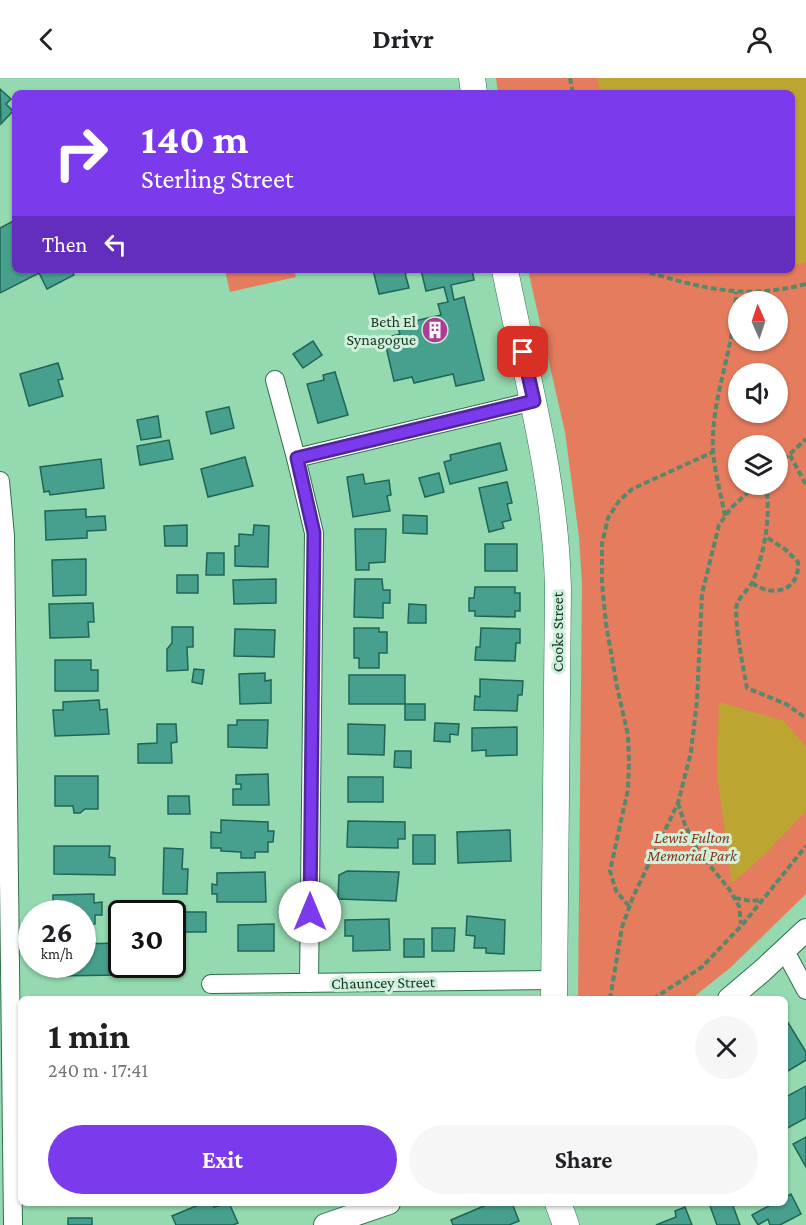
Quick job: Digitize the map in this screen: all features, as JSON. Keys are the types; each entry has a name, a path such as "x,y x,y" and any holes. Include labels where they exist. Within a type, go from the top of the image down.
{"main road":[{"name":"Cooke Street","path":"506,273 549,479 557,562 554,989"},
{"path":"559,1206 566,1225"}],"street":[{"path":"275,380 297,458 314,533 309,982"},
{"path":"297,458 534,401"},
{"path":"0,481 5,536 5,891 13,1225"},
{"path":"732,996 806,930"},
{"path":"785,951 806,990"},
{"name":"Chauncey Street","path":"211,984 309,982 554,989"},
{"path":"325,1225 380,1206"}],"path":[{"path":"651,273 694,286 729,291"},
{"path":"753,291 786,289 806,284"},
{"path":"725,517 713,452 724,364 728,350"},
{"path":"806,439 790,454 806,485"},
{"path":"629,906 616,891 610,871 628,789 629,762 628,735 606,624 602,583 602,544 608,519 619,501 632,489 713,452"},
{"path":"610,996 622,927 629,906 678,803 693,742 702,594 719,525 747,495"},
{"path":"767,495 768,517 765,536 752,583 737,605 739,646 747,688 786,704 806,718"},
{"path":"752,583 761,589 777,592 794,583 799,573 798,562 786,550 765,536"},
{"path":"798,569 806,572"},
{"path":"678,803 685,825 698,851 712,866 739,906 741,925"},
{"path":"658,996 702,967 741,925 806,846"},
{"path":"734,897 751,901 762,900"}],"green space":[{"name":"Lewis Fulton Memorial Park","path":"496,78 806,78 806,894 730,968 695,996 578,996 582,583 579,537 565,432 529,273 795,273 795,90 498,90"},
{"path":"226,273 295,273 296,277 230,292"}],"shaded area":[{"path":"597,78 806,78 806,262 795,265 795,90 599,90"},
{"path":"719,702 784,721 806,747 806,811 763,856 732,883 717,775"}],"building":[{"path":"0,89 11,99 6,104 12,110 1,124"},
{"path":"12,222 12,273 39,273 0,293 0,228"},
{"path":"39,273 73,273 74,275 47,289"},
{"name":"Beth El Synagogue","path":"374,273 405,273 409,288 379,294"},
{"name":"Beth El Synagogue","path":"422,273 473,273 474,280 451,285 454,300 464,297 484,380 456,386 453,374 414,383 412,377 394,381 384,338 400,334 397,325 441,315 438,304 448,302 444,287 426,291"},
{"path":"313,341 322,355 303,368 293,354"},
{"path":"58,363 63,379 58,380 63,396 29,406 20,374"},
{"path":"335,372 348,415 318,423 307,384 324,380 323,375"},
{"path":"229,407 234,428 211,434 206,412"},
{"path":"158,416 161,437 141,440 137,420"},
{"path":"169,440 173,459 140,465 137,446"},
{"path":"500,443 507,470 450,484 444,462 451,460 450,455"},
{"path":"245,457 253,486 208,497 201,469"},
{"path":"101,459 104,488 50,495 49,491 44,492 40,467"},
{"path":"439,473 444,492 425,497 419,478"},
{"path":"363,474 365,484 389,480 391,495 387,496 390,511 353,517 347,477"},
{"path":"507,482 512,503 507,504 511,520 502,522 504,528 489,532 479,488"},
{"path":"86,509 86,517 105,516 106,530 87,531 87,538 46,540 45,511"},
{"path":"403,515 427,516 427,534 403,533"},
{"path":"187,525 187,546 165,546 164,526"},
{"path":"254,525 269,526 268,567 235,566 235,546 239,546 239,534 253,535"},
{"path":"355,529 386,529 385,562 369,563 369,570 356,570"},
{"path":"485,544 517,544 517,571 485,571"},
{"path":"207,553 224,553 224,575 206,575"},
{"path":"86,559 86,595 53,596 52,560"},
{"path":"177,575 198,575 198,593 177,593"},
{"path":"276,579 276,603 234,604 233,580"},
{"path":"355,579 382,579 383,590 390,590 390,603 383,603 383,618 354,617"},
{"path":"475,587 515,587 515,593 520,593 520,611 515,611 515,617 475,616 475,611 469,611 469,598 474,598"},
{"path":"93,603 94,622 88,622 89,637 50,638 49,604"},
{"path":"409,604 426,605 426,623 408,623"},
{"path":"172,627 193,627 193,647 187,647 188,670 167,671 167,649 172,643"},
{"path":"354,628 379,628 379,632 387,632 387,653 379,653 379,668 359,668 359,658 354,658"},
{"path":"481,628 520,629 520,643 516,643 515,661 475,660 476,647 480,647"},
{"path":"235,629 275,630 274,657 234,656"},
{"path":"55,660 91,660 91,670 98,670 98,691 55,691"},
{"path":"194,669 204,670 202,684 192,682"},
{"path":"265,673 265,681 271,680 271,703 240,704 239,674"},
{"path":"349,675 405,675 405,704 349,704"},
{"path":"480,679 523,681 522,695 518,695 517,711 474,710 475,696 480,697"},
{"path":"99,700 100,710 107,709 109,734 55,736 53,710 63,710 63,702"},
{"path":"405,704 425,704 425,720 405,720"},
{"path":"237,720 268,720 267,748 228,747 228,725 237,725"},
{"path":"435,723 459,724 458,735 450,734 450,742 434,741"},
{"path":"157,724 176,724 177,742 171,743 172,763 138,763 138,744 157,743"},
{"path":"348,724 385,725 384,755 348,754"},
{"path":"517,727 517,755 486,756 486,750 472,751 472,728"},
{"path":"395,751 411,751 411,768 394,767"},
{"path":"268,774 269,805 233,805 233,789 241,789 241,784 236,784 236,775"},
{"path":"55,776 98,776 98,809 85,809 80,813 74,813 73,806 55,806"},
{"path":"348,777 383,777 383,802 348,802"},
{"path":"168,796 189,796 190,814 168,814"},
{"path":"221,820 268,822 268,831 274,831 273,842 268,842 268,852 255,852 255,858 241,858 241,852 211,848 211,832 221,833"},
{"path":"348,821 405,822 405,839 398,839 398,848 347,847"},
{"path":"510,830 511,861 458,863 457,832"},
{"path":"413,835 435,835 435,864 413,864"},
{"path":"54,846 110,846 109,857 115,858 115,875 54,874"},
{"path":"164,848 183,849 182,869 188,869 187,894 163,894"},
{"path":"347,871 399,872 396,901 338,899 339,875"},
{"path":"265,872 266,902 217,902 217,894 212,894 212,884 217,885 217,873"},
{"path":"94,894 94,900 53,900 53,895"},
{"path":"102,902 102,915 96,915 96,903"},
{"path":"186,912 206,912 206,932 186,932"},
{"path":"467,916 505,920 504,954 486,953 486,948 474,948 475,936 466,935"},
{"path":"389,919 390,950 353,951 353,936 345,936 345,920"},
{"path":"274,924 274,951 238,951 238,925"},
{"path":"432,928 455,928 454,951 432,951"},
{"path":"404,939 424,939 424,957 404,957"},
{"path":"108,943 108,975 96,975 96,944"},
{"path":"788,1023 806,1052 806,1060 788,1071"},
{"path":"806,1086 806,1118 788,1128 788,1096"},
{"path":"806,1137 806,1167 793,1144"},
{"path":"791,1194 801,1214 780,1225 770,1225 768,1219 758,1225 752,1215 768,1206 788,1206 788,1196"},
{"path":"196,1206 230,1206 238,1223 233,1225 176,1225 172,1216"},
{"path":"484,1206 513,1206 519,1221 509,1225 453,1225 451,1220"},
{"path":"710,1206 733,1206 740,1225 717,1225"},
{"path":"685,1207 692,1225 656,1225 676,1217 675,1211"},
{"path":"68,1218 92,1218 92,1225 68,1225"}],"place":[{"name":"Beth El Synagogue","path":"435,330"}],"route":[{"path":"310,912 314,533 297,458 534,401 523,352"}]}
